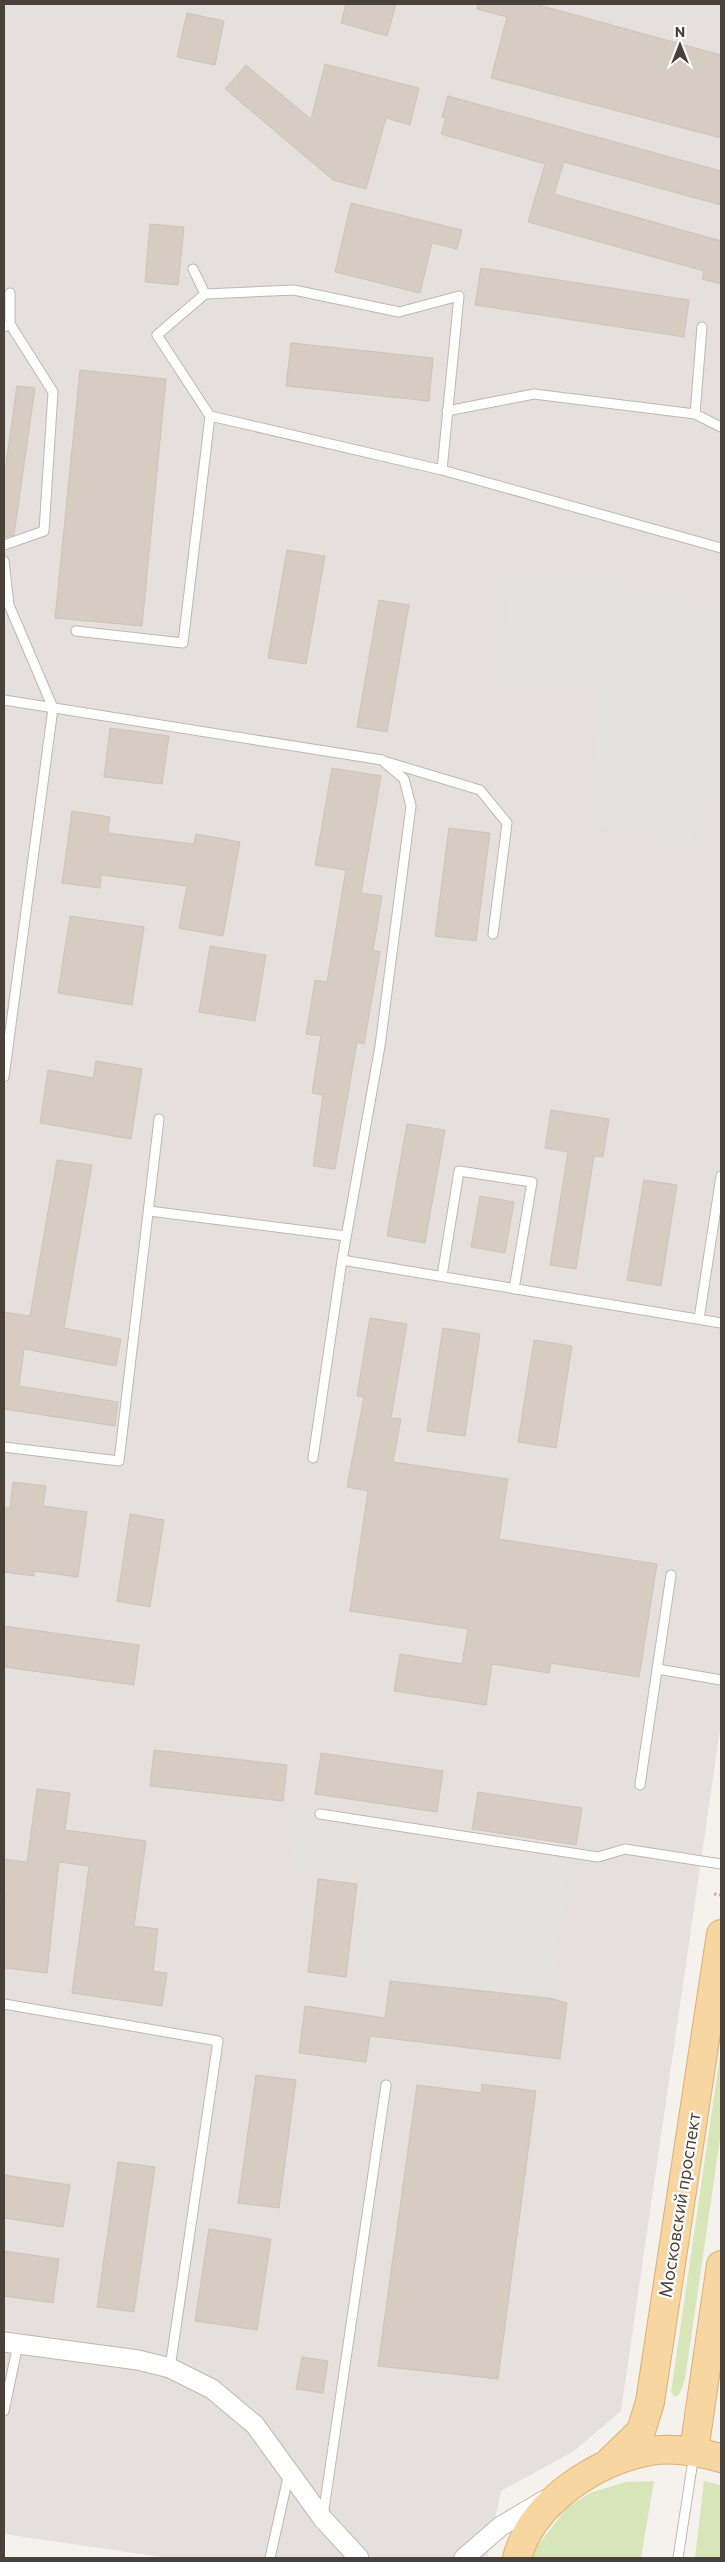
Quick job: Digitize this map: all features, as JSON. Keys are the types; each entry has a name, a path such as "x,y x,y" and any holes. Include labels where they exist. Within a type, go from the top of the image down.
{"main road":[{"name":"Московский проспект","path":"610,2461 641,2431 650,2402 721,1934"},
{"path":"694,2451 721,2265"},
{"path":"517,2558 537,2519 564,2490 610,2461 651,2450 694,2451 721,2458"}],"street":[{"path":"11,2343 138,2360 170,2368 212,2389 255,2425 323,2519 359,2558"},
{"path":"464,2558 501,2526 564,2490"}],"lane":[{"path":"193,268 205,294"},
{"path":"76,631 182,642 210,416 157,335 205,294 294,290 399,312 459,296 442,470"},
{"path":"4,545 44,531 53,392 7,326 10,292"},
{"path":"695,414 702,327"},
{"path":"447,411 534,394 695,414 721,427"},
{"path":"210,416 442,470 721,548"},
{"path":"4,560 9,605 53,708 4,1078"},
{"path":"4,700 382,760 480,790 507,823 493,934"},
{"path":"313,1458 342,1260 380,1046 411,806 404,779 382,760"},
{"path":"4,1447 120,1461 159,1119"},
{"path":"442,1276 459,1171 532,1182 514,1288"},
{"path":"699,1319 721,1176"},
{"path":"149,1211 346,1236"},
{"path":"342,1260 721,1323"},
{"path":"640,1785 671,1575"},
{"path":"658,1669 721,1680"},
{"path":"320,1814 598,1857 625,1849 721,1864"},
{"path":"4,2004 218,2041 170,2368"},
{"path":"323,2519 386,2085"},
{"path":"4,2411 11,2343"},
{"path":"678,2558 694,2451"},
{"path":"270,2558 289,2472"}],"path":[{"path":"714,1894 721,1894"}],"shaded area":[{"path":"4,4 721,4 721,1723 621,2411 574,2451 501,2491 487,2558 168,2558 4,2534"},
{"path":"508,576 590,582 721,617 721,800 697,800 693,842 591,823 597,687 503,687"},
{"path":"298,1819 569,1860 549,1998 365,1972 354,1956 365,1880 292,1870"}],"green space":[{"path":"721,2049 721,2132 685,2379 680,2393 675,2397 671,2392"},
{"path":"654,2481 641,2558 532,2558 535,2549 567,2508 590,2493 625,2482"},
{"path":"704,2481 721,2485 721,2558 695,2558"}],"building":[{"path":"346,4 396,4 387,36 341,23"},
{"path":"478,4 535,4 721,55 721,138 491,78 507,17 477,9"},
{"path":"187,13 224,21 215,65 177,57"},
{"path":"325,64 419,88 410,125 386,118 366,189 333,180 225,89 246,65 311,119"},
{"path":"448,96 721,171 721,205 564,162 554,194 721,241 721,284 702,279 704,271 528,222 545,164 441,134 446,118 442,117"},
{"path":"351,203 462,230 457,249 432,243 420,293 335,272"},
{"path":"150,224 184,227 178,285 145,282"},
{"path":"481,268 689,300 684,337 475,305"},
{"path":"291,343 433,358 429,401 286,386"},
{"path":"80,370 166,379 142,626 55,618"},
{"path":"17,386 35,388 14,535 4,537 4,478"},
{"path":"287,550 325,556 306,664 268,658"},
{"path":"379,600 409,605 387,732 357,727"},
{"path":"110,728 169,736 162,784 104,777"},
{"path":"332,768 381,776 361,893 382,896 373,950 380,952 364,1044 357,1042 335,1169 313,1166 323,1095 312,1093 321,1036 306,1034 315,980 327,982 346,870 315,865"},
{"path":"72,811 110,817 108,833 194,844 196,834 240,842 223,936 179,928 187,886 101,875 100,888 62,883"},
{"path":"449,828 490,833 476,941 435,936"},
{"path":"70,916 144,927 132,1005 58,993"},
{"path":"210,946 266,955 255,1021 199,1012"},
{"path":"96,1061 142,1069 131,1139 40,1123 48,1070 93,1078"},
{"path":"551,1110 609,1119 603,1157 594,1156 576,1269 550,1265 568,1152 545,1148"},
{"path":"407,1124 445,1130 425,1243 387,1236"},
{"path":"57,1160 92,1165 64,1328 121,1339 116,1366 24,1349 19,1386 118,1402 115,1426 4,1409 4,1312 30,1316"},
{"path":"644,1180 677,1185 661,1286 627,1280"},
{"path":"480,1196 514,1202 505,1253 471,1247"},
{"path":"370,1318 407,1324 391,1418 401,1419 393,1462 508,1479 499,1539 657,1564 639,1677 551,1663 549,1673 492,1664 486,1705 394,1691 400,1654 462,1664 468,1629 350,1611 368,1491 347,1487 364,1397 357,1396"},
{"path":"443,1328 480,1334 465,1436 427,1431"},
{"path":"534,1340 572,1346 556,1448 518,1442"},
{"path":"13,1482 46,1486 43,1506 87,1512 78,1577 34,1571 34,1576 4,1572 4,1508 10,1508"},
{"path":"130,1514 164,1520 150,1607 117,1601"},
{"path":"4,1626 139,1645 134,1685 4,1667"},
{"path":"154,1750 287,1765 283,1801 150,1786"},
{"path":"321,1753 443,1771 437,1812 315,1794"},
{"path":"37,1789 70,1793 65,1830 146,1841 134,1926 158,1929 153,1971 167,1973 162,2006 72,1993 89,1866 59,1862 47,1973 4,1968 6,1893 4,1893 4,1859 27,1862"},
{"path":"478,1792 582,1808 576,1845 472,1829"},
{"path":"318,1879 357,1884 346,1977 308,1972"},
{"path":"390,1981 549,1998 567,2003 560,2059 370,2036 366,2062 299,2053 305,2006 385,2018"},
{"path":"256,2075 296,2080 279,2208 238,2203"},
{"path":"482,2084 536,2091 498,2379 378,2366 417,2085 481,2093"},
{"path":"118,2162 155,2167 134,2312 97,2307"},
{"path":"4,2175 70,2185 63,2227 4,2218"},
{"path":"209,2229 271,2239 257,2330 195,2321"},
{"path":"4,2251 59,2259 53,2303 4,2296"},
{"path":"302,2357 328,2361 323,2393 296,2389"}]}
